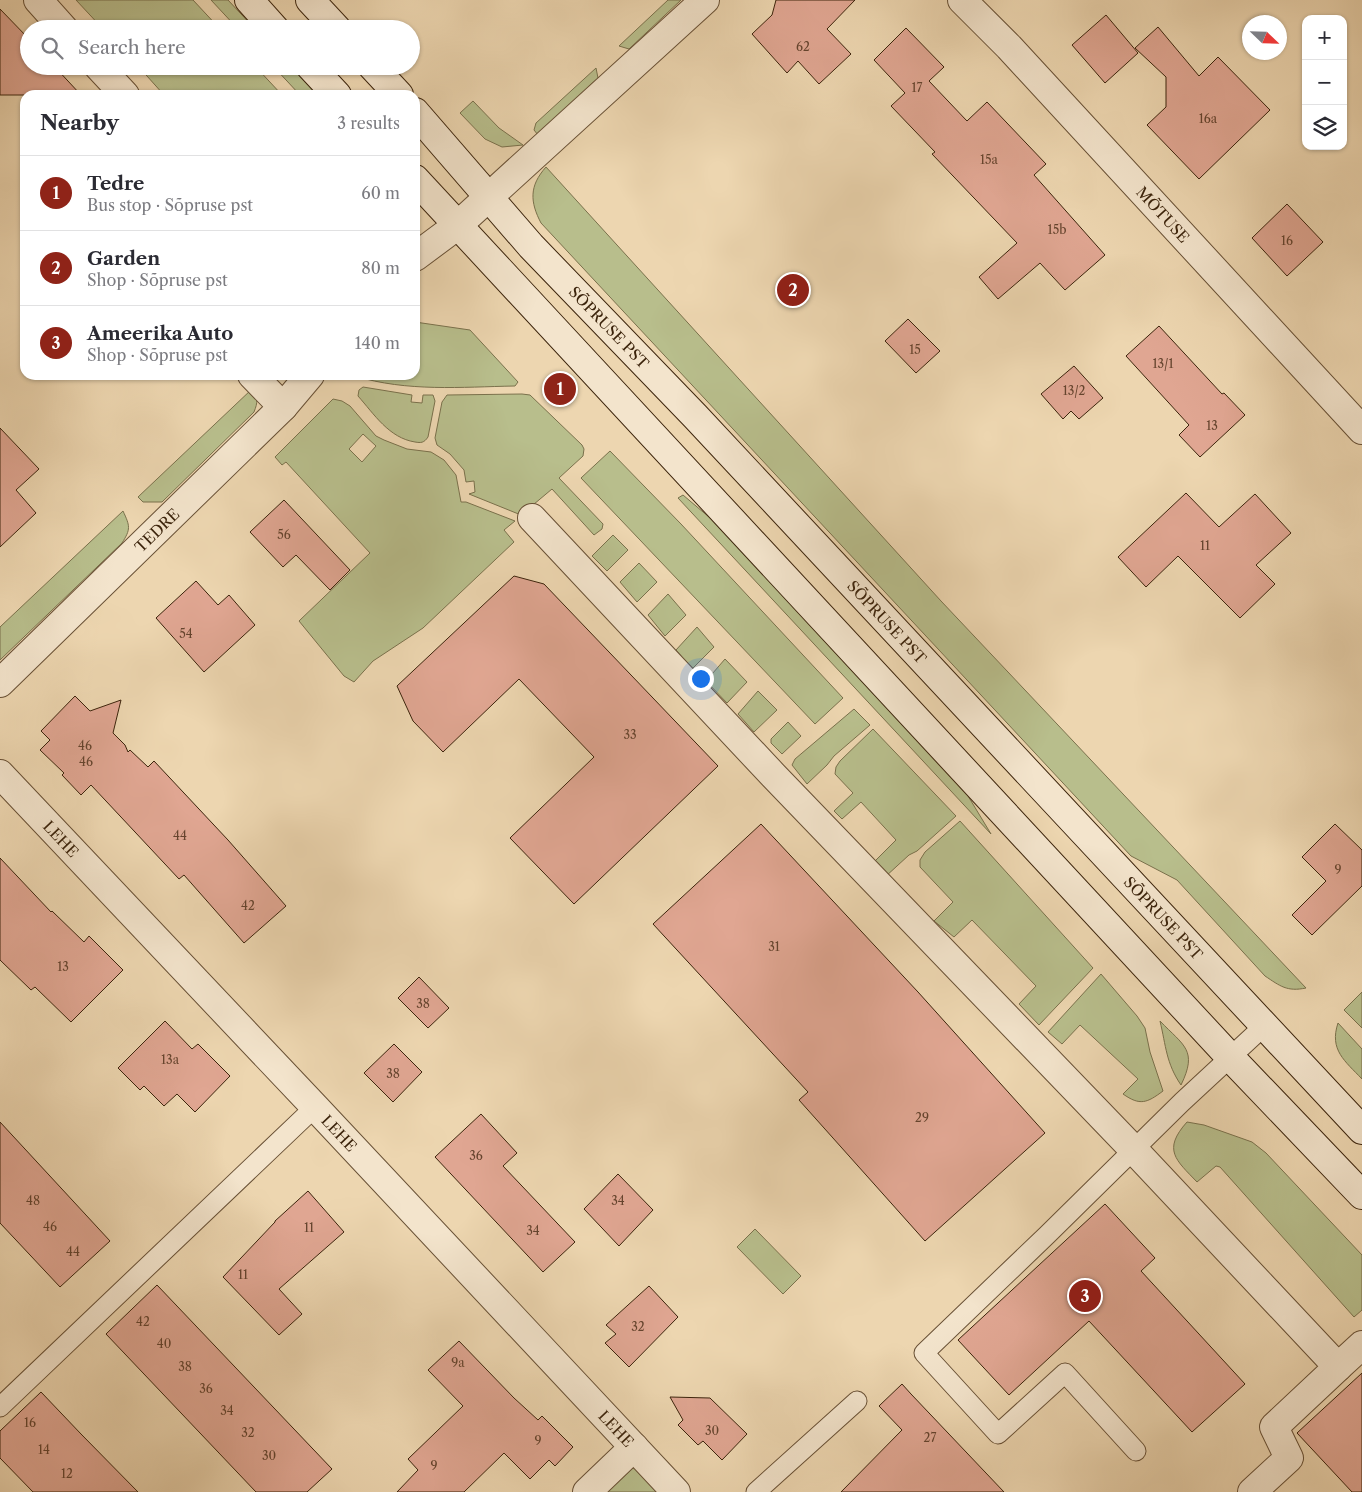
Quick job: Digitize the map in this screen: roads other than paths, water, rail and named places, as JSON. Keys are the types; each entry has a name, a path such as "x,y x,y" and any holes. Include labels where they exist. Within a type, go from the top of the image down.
{"street":[{"path":"38,0 56,20"},
{"path":"249,0 267,20"},
{"path":"310,0 329,20"},
{"path":"420,253 458,225 705,0"},
{"name":"MÕTUSE","path":"962,0 1009,47 1362,430"},
{"path":"106,75 120,90"},
{"path":"318,75 332,90"},
{"path":"380,75 394,90"},
{"name":"SÕPRUSE PST","path":"420,117 488,198 538,253 702,423 1362,1130"},
{"path":"420,184 1230,1057 1362,1195"},
{"path":"257,380 283,407"},
{"name":"TEDRE","path":"0,683 283,407 306,380"},
{"path":"532,518 761,762 1134,1150 1338,1367"},
{"name":"LEHE","path":"0,774 315,1106 676,1492"},
{"path":"1252,1492 1289,1458 1274,1427 1362,1345"},
{"path":"587,1492 634,1447"}],"lane":[{"path":"1136,1451 1065,1373 998,1434 924,1353 1054,1229 1182,1102 1264,1026"},
{"path":"0,1407 315,1106"},
{"path":"756,1492 857,1400"}],"place":[{"name":"Garden","path":"793,290"},
{"name":"Tedre","path":"560,389"},
{"name":"Ameerika Auto","path":"1085,1296"}]}
